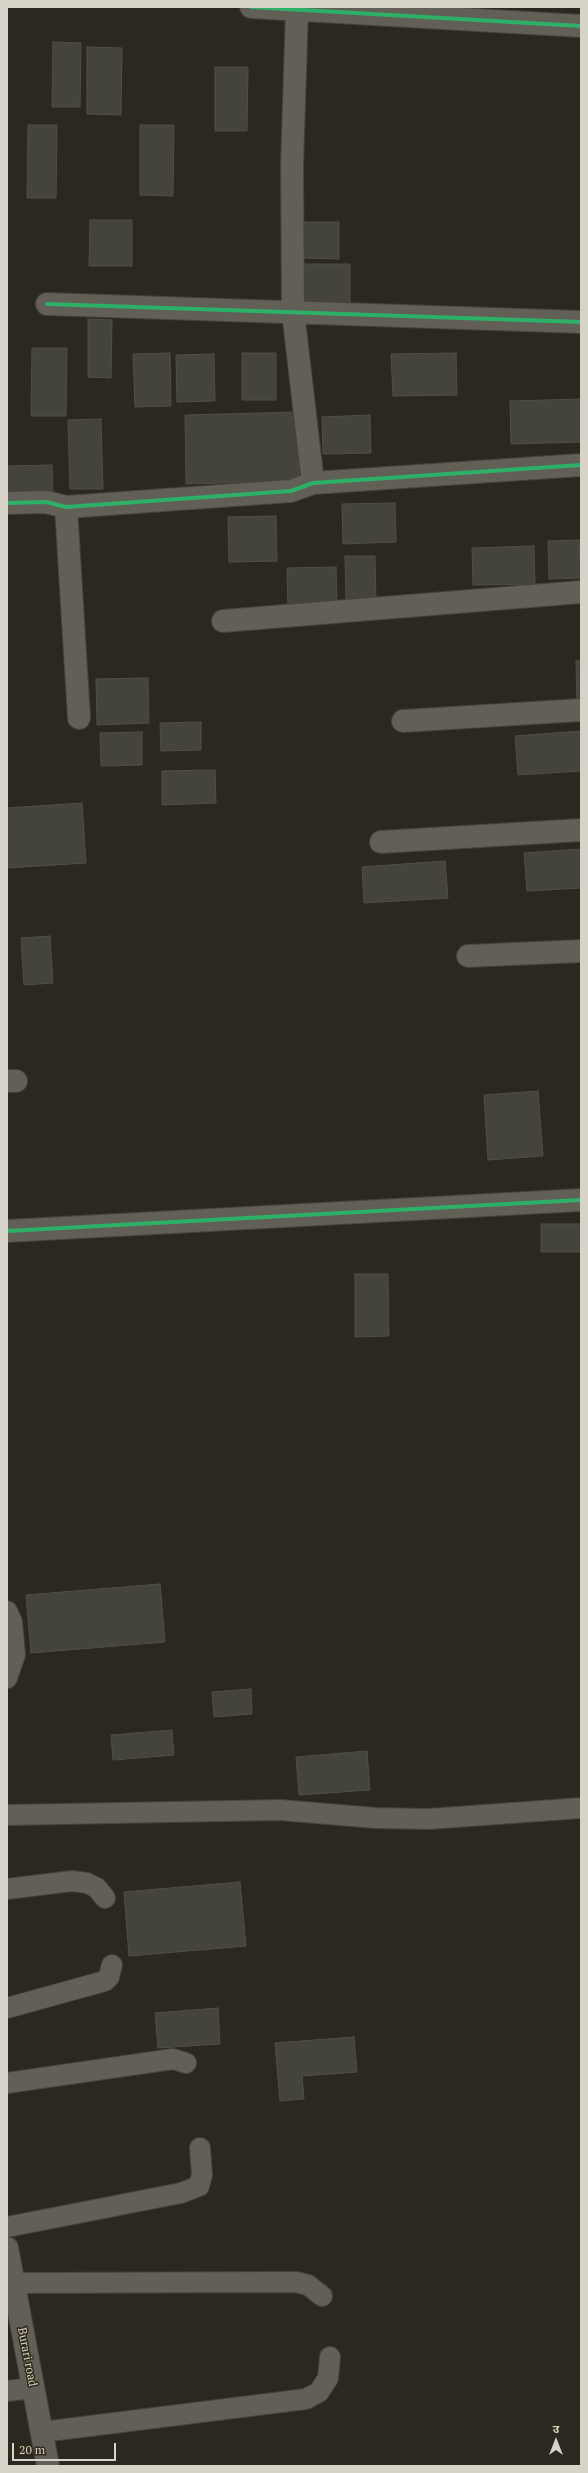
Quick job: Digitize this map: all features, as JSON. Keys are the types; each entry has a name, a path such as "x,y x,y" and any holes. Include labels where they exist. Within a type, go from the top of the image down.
{"street":[{"path":"250,7 581,26"},
{"path":"297,9 292,165 293,312 313,483"},
{"path":"47,304 581,322"},
{"path":"7,503 46,502 66,507 291,491 313,483 581,465"},
{"path":"66,507 79,718"},
{"path":"223,621 581,592"},
{"path":"403,721 581,710"},
{"path":"381,842 581,830"},
{"path":"468,956 581,951"},
{"path":"7,1231 581,1200"},
{"name":"Burari road","path":"7,2248 48,2466"}],"lane":[{"path":"7,1611 12,1622 15,1655 7,1678"},
{"path":"7,1815 280,1810 376,1818 429,1819 581,1808"},
{"path":"7,1889 72,1881 87,1883 97,1888 105,1898"},
{"path":"7,2008 105,1982 109,1977 112,1965"},
{"path":"7,2083 173,2058 186,2063"},
{"path":"7,2227 181,2193 199,2186 202,2175 200,2148"},
{"path":"13,2283 296,2282 308,2285 322,2296"},
{"path":"42,2432 306,2399 318,2392 328,2378 330,2358"},
{"path":"7,2391 33,2388"}],"building":[{"path":"53,42 81,43 80,107 52,107"},
{"path":"87,47 122,48 121,115 87,114"},
{"path":"215,67 248,67 247,131 215,131"},
{"path":"28,125 57,125 56,198 27,198"},
{"path":"140,125 174,125 173,196 140,195"},
{"path":"90,220 132,220 132,266 89,266"},
{"path":"301,222 339,222 339,259 301,258"},
{"path":"304,264 350,264 350,308 304,308"},
{"path":"88,319 112,320 111,378 88,377"},
{"path":"32,348 67,348 66,416 31,416"},
{"path":"170,353 171,406 135,407 133,354"},
{"path":"242,353 276,353 276,400 242,400"},
{"path":"456,353 457,395 393,396 391,354"},
{"path":"214,354 215,401 177,402 176,355"},
{"path":"581,399 581,442 511,444 510,401"},
{"path":"298,412 299,481 186,484 185,415"},
{"path":"370,415 371,453 323,454 322,417"},
{"path":"101,419 103,489 70,489 68,420"},
{"path":"52,465 53,493 8,494 7,466"},
{"path":"395,503 396,542 343,544 342,504"},
{"path":"276,516 277,561 229,562 228,517"},
{"path":"579,540 581,578 549,579 548,541"},
{"path":"534,546 535,584 473,585 472,548"},
{"path":"345,556 375,556 376,602 346,602"},
{"path":"336,567 337,607 288,608 287,568"},
{"path":"576,661 581,661 581,704 577,704"},
{"path":"148,678 149,723 97,725 96,679"},
{"path":"201,722 201,750 161,751 160,723"},
{"path":"581,731 581,771 518,775 515,736"},
{"path":"142,732 142,765 101,766 100,733"},
{"path":"215,770 216,803 162,805 162,771"},
{"path":"82,803 86,863 7,868 7,808"},
{"path":"581,849 581,888 527,891 524,853"},
{"path":"445,861 448,898 364,903 362,867"},
{"path":"50,936 53,983 24,985 21,938"},
{"path":"538,1091 543,1156 488,1160 484,1095"},
{"path":"541,1224 581,1224 581,1252 541,1252"},
{"path":"355,1274 388,1274 389,1336 355,1337"},
{"path":"160,1584 165,1642 31,1653 26,1595"},
{"path":"251,1689 252,1714 214,1717 212,1692"},
{"path":"172,1730 174,1755 113,1760 111,1735"},
{"path":"367,1751 370,1790 299,1795 296,1757"},
{"path":"240,1882 246,1946 129,1956 124,1892"},
{"path":"218,2008 220,2044 158,2048 155,2013"},
{"path":"354,2037 357,2072 302,2076 304,2099 280,2101 275,2043"}],"cycle path":[{"path":"251,7 581,26"},
{"path":"47,304 581,322"},
{"path":"7,503 46,502 66,507 291,491 313,483 581,465"},
{"path":"7,1231 581,1200"}]}
